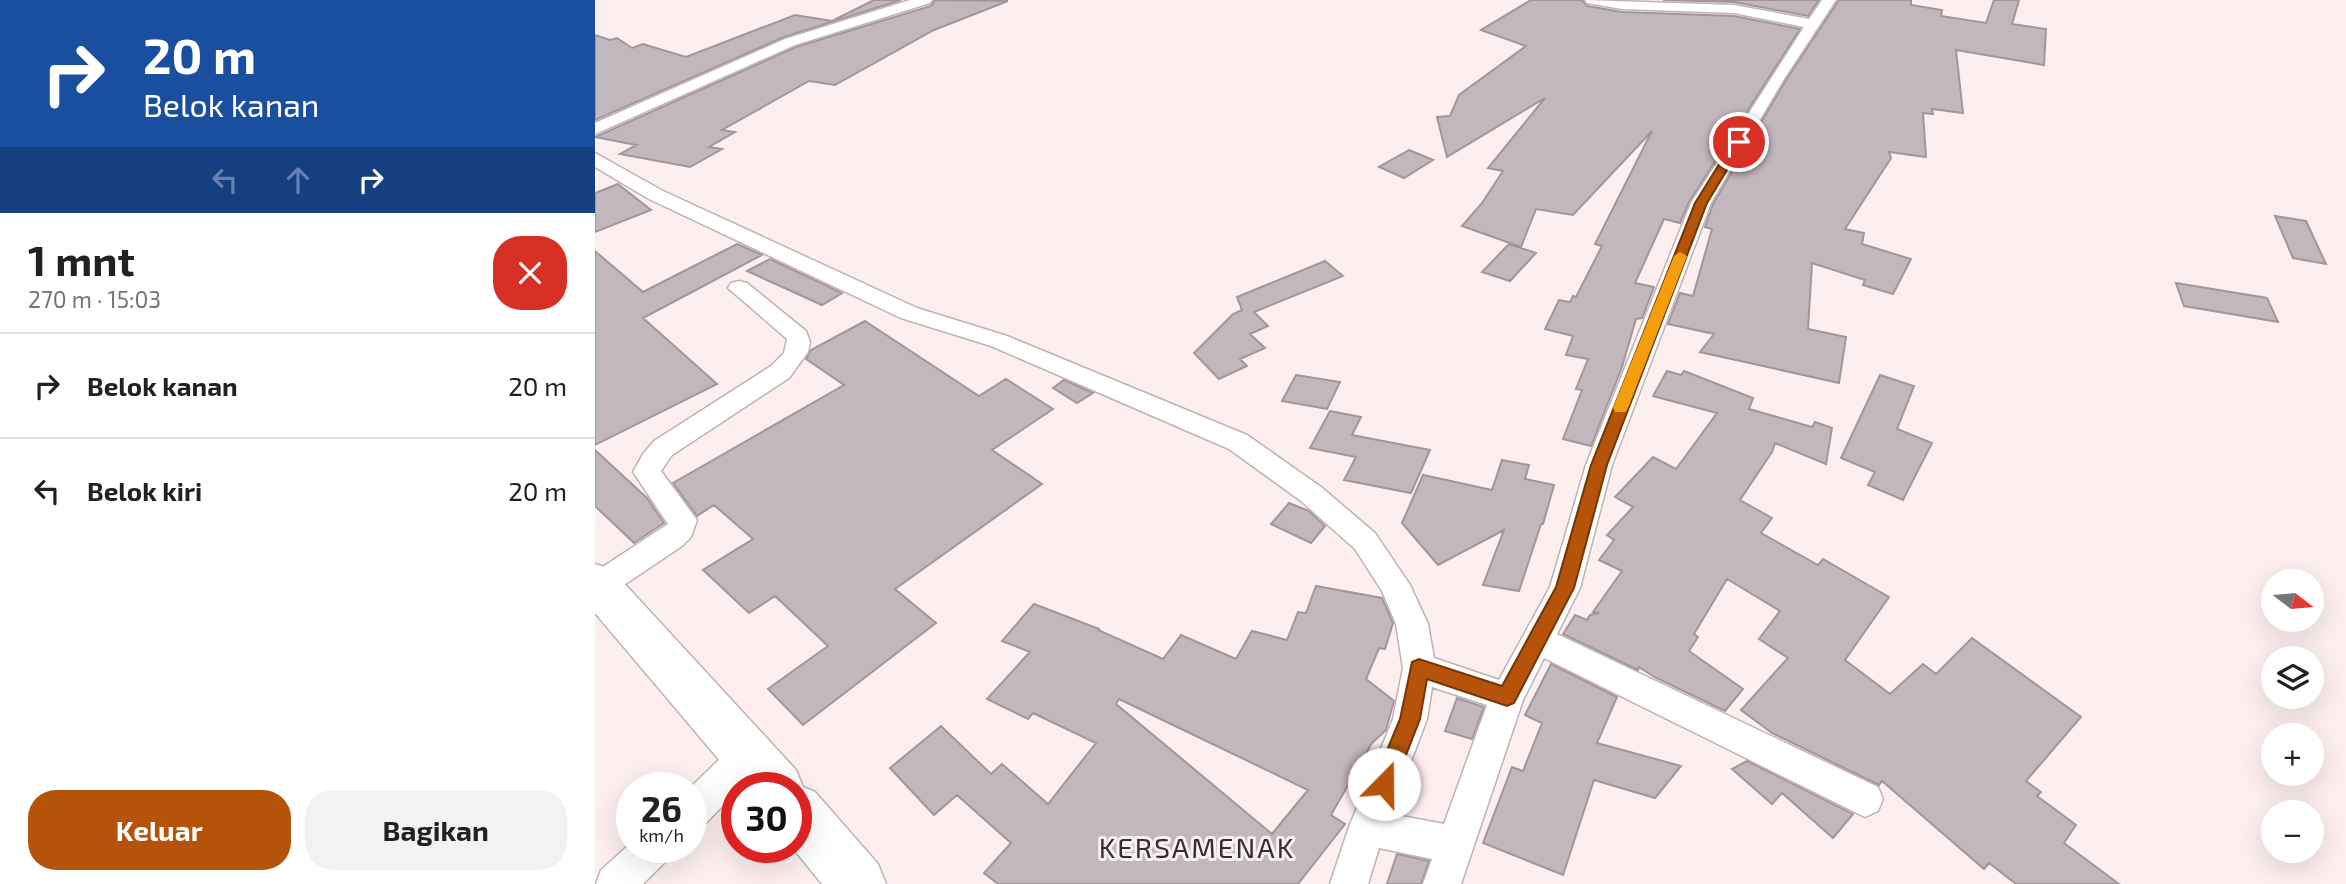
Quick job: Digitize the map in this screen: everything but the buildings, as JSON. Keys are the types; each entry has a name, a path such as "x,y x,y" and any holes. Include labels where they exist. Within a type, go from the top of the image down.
{"main road":[{"path":"596,584 763,771"},
{"path":"812,829 858,884"}],"street":[{"path":"595,129 790,42 925,0"},
{"path":"1592,0 1622,5 1734,9 1813,24"},
{"path":"1442,884 1507,696 1565,588 1599,465 1701,203 1829,0"},
{"path":"595,159 656,195 909,313 999,341 1238,442 1311,494 1365,541 1395,585 1412,624 1419,668 1410,719 1367,827 1349,884"},
{"path":"596,584 672,538 681,529 683,520 647,472 663,448 780,372 792,360 799,346 797,336 739,288"},
{"path":"1537,639 1865,799"},
{"path":"1419,668 1507,696"},
{"path":"707,803 763,771"},
{"path":"1367,827 1454,845"},
{"path":"615,884 637,863"}],"slow traffic":[{"path":"1621,408 1680,256"}],"district":[{"name":"KERSAMENAK","path":"1197,847"}],"route":[{"path":"1384,784 1410,719 1419,668 1507,696 1565,588 1578,533 1599,465 1701,203 1739,142"}]}
